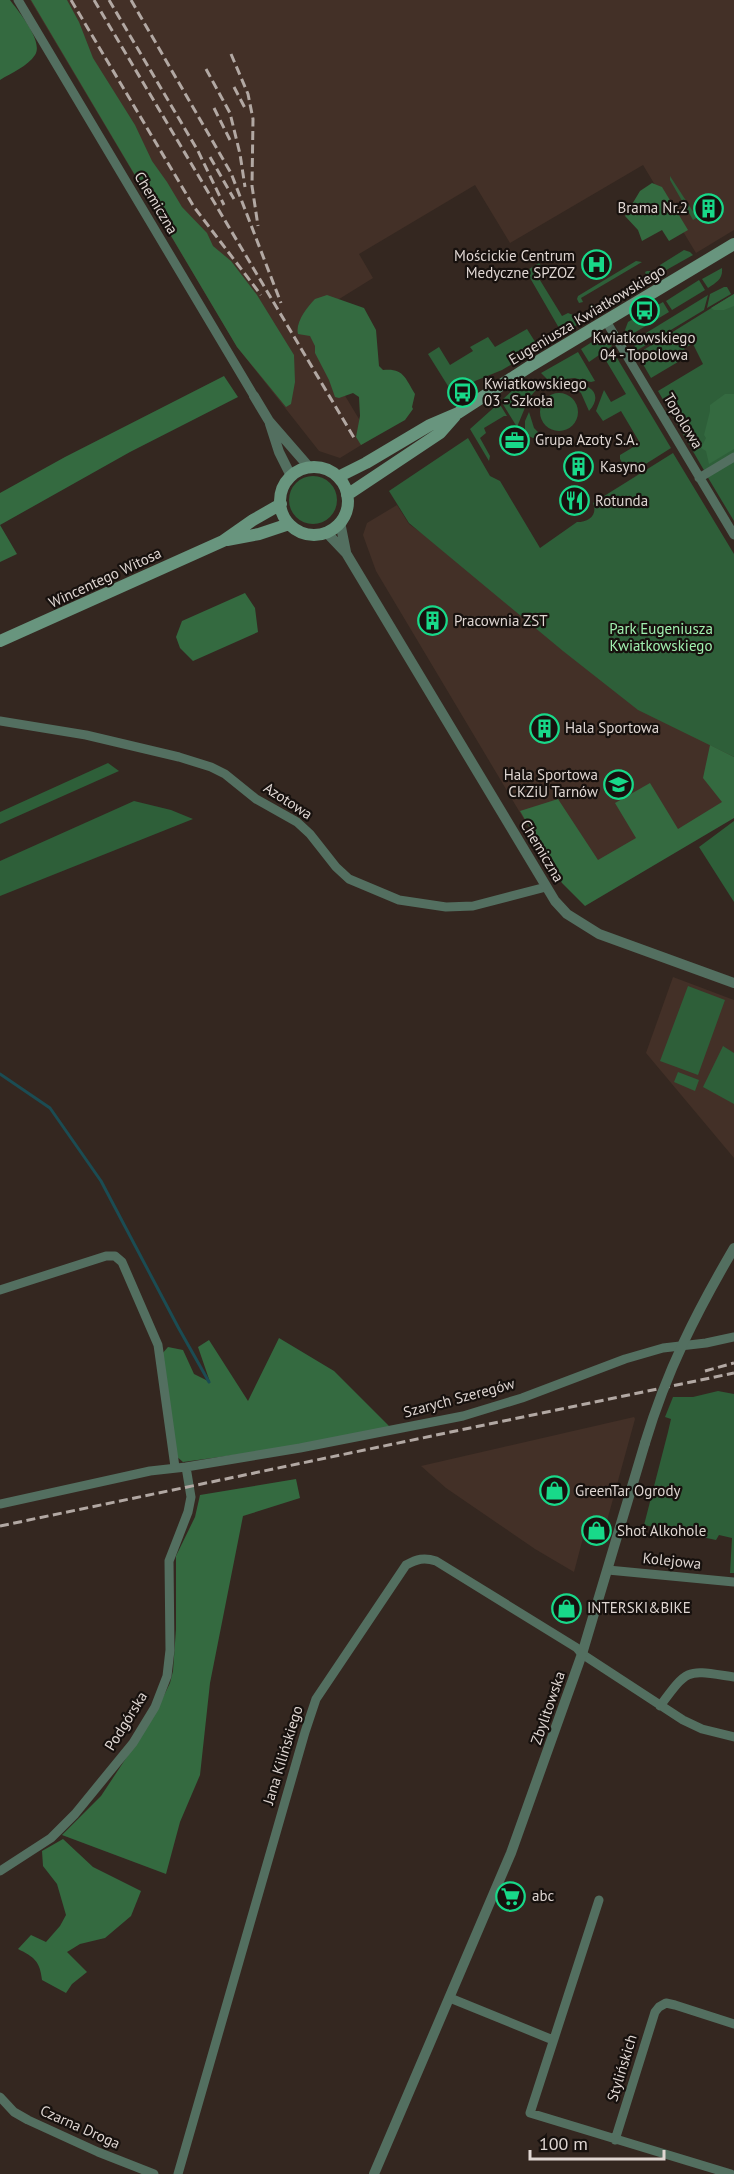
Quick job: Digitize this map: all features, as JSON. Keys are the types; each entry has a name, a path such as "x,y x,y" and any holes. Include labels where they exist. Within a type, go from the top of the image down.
{"main road":[{"name":"Eugeniusza Kwiatkowskiego","path":"338,477 430,425 458,413 532,365 734,244"},
{"name":"Eugeniusza Kwiatkowskiego","path":"347,495 440,433 458,413"},
{"path":"309,467 325,469 338,477 347,495 346,509 340,522 326,532 310,534 290,524 280,504 284,486 291,476 309,467"},
{"name":"Wincentego Witosa","path":"0,641 223,541 280,504"},
{"name":"Wincentego Witosa","path":"223,541 259,534 290,524"}],"street":[{"name":"Chemiczna","path":"18,0 254,396 270,421 309,467"},
{"name":"Topolowa","path":"606,321 734,536"},
{"name":"Chemiczna","path":"270,421 279,452 291,476"},
{"path":"699,477 734,457"},
{"name":"Chemiczna","path":"340,522 346,553"},
{"name":"Chemiczna","path":"326,532 346,553 546,887 567,914 598,934 734,983"},
{"name":"Azotowa","path":"0,721 86,735 212,767 225,774 256,799 297,822 349,879 399,900 437,907 472,906 546,887"},
{"name":"Zbylitowska","path":"375,2174 511,1853 582,1654 655,1409 700,1306 734,1248"},
{"path":"0,1290 106,1256 115,1256 122,1262 158,1345 175,1467"},
{"name":"Szarych Szeregów","path":"0,1503 150,1471 379,1434 463,1416 522,1398 625,1359 663,1348 734,1337"},
{"name":"Podgórska","path":"0,1871 51,1838 75,1814 133,1743 155,1707 167,1676 168,1667 169,1561 188,1512 191,1497 186,1467"},
{"name":"Jana Kilińskiego","path":"178,2174 304,1732 316,1699 406,1565 417,1559 427,1558 436,1561 577,1648 582,1654 683,1720 702,1729 734,1737"},
{"name":"Kolejowa","path":"608,1570 734,1582"},
{"path":"660,1706 679,1680 689,1673 699,1672 734,1677"},
{"path":"599,1900 530,2113 731,2174"},
{"path":"450,1998 553,2040"},
{"name":"Stylińskich","path":"615,2140 659,2007 666,2003 734,2024"},
{"name":"Czarna Droga","path":"0,2097 14,2112 28,2120 98,2152 154,2174"}],"shaded area":[{"path":"30,0 734,0 734,230 696,253 643,165 510,243 475,185 359,254 373,278 315,314 323,359 371,439 340,458 319,451 237,347"},
{"name":"Hala Sportowa CKZiU Tarnów","path":"397,505 409,524 734,757 734,818 562,883 376,571 363,535 367,523"},
{"path":"673,977 734,1000 734,1158 646,1053"},
{"path":"634,1417 602,1539 591,1534 583,1538 574,1572 535,1549 446,1488 421,1466"}],"green space":[{"path":"0,0 10,0 19,11 33,34 37,49 28,63 0,80"},
{"path":"31,0 67,0 79,22 93,58 135,125 152,161 182,207 207,233 213,246 231,261 257,295 294,355 295,382 291,404 286,407 237,347"},
{"path":"670,176 698,217 693,220 670,180"},
{"path":"652,183 662,187 688,230 669,241 662,230 642,241 638,230 625,216 640,191"},
{"path":"684,250 693,255 661,273 660,265"},
{"path":"636,261 642,262 581,298 583,302 579,303 578,296"},
{"path":"539,263 542,267 535,272 562,316 568,313 577,320 592,312 589,306 595,305 599,312 558,336 555,331 559,328 526,271"},
{"path":"722,268 720,278 708,288 702,279"},
{"path":"652,271 655,277 605,306 602,299 605,295 609,301 648,279 645,272"},
{"path":"699,280 705,290 672,310 666,301"},
{"path":"727,287 731,294 707,308 710,294"},
{"path":"734,294 734,455 705,472 658,391 703,364 693,344 684,348 688,356 651,378 637,354"},
{"path":"734,294 734,306 724,310 711,308"},
{"path":"327,295 364,308 376,330 379,366 383,370 400,372 415,394 413,409 405,420 361,445 356,437 360,416 359,397 353,393 339,398 335,397 315,353 315,346 310,336 298,334 302,315 315,299"},
{"path":"708,295 704,310 636,351 633,341"},
{"path":"663,302 669,312 629,336 625,330 628,322"},
{"path":"527,329 539,348 502,370 475,381 453,394 428,354 439,347 450,365 473,351 470,347 488,337 495,347"},
{"path":"603,335 612,346 589,362 581,349"},
{"path":"578,352 595,381 574,378 549,381 541,373"},
{"path":"612,353 671,448 633,472 628,472 620,455 640,443 621,411 603,421 596,411 604,390 611,402 626,394 605,359"},
{"path":"224,376 238,397 130,452 0,525 0,493 65,457"},
{"path":"534,379 537,385 536,390 529,398 517,427 501,401 513,390"},
{"path":"574,383 586,386 594,392 595,400 589,411 581,393 571,385"},
{"path":"559,393 566,394 572,399 577,405 577,419 572,425 566,430 559,431 552,430 546,425 541,419 540,412 541,405 546,399 552,394"},
{"path":"725,394 734,394 734,449 709,464 706,451 701,448 706,438 704,435 710,405"},
{"path":"499,403 507,416 484,428 486,433 480,438 490,456 489,461 470,429"},
{"path":"529,412 534,428 545,439 533,438 525,434 525,421"},
{"name":"Park Eugeniusza Kwiatkowskiego","path":"468,438 490,476 500,481 540,548 577,522 591,517 594,511 593,503 673,453 734,554 734,757 638,710 409,523 389,491"},
{"path":"734,460 734,521 707,476"},
{"path":"308,476 318,476 333,486 337,500 336,509 327,520 318,524 308,524 293,514 289,505 289,495 299,480"},
{"path":"0,525 17,554 0,562"},
{"path":"245,593 255,608 258,632 193,661 180,648 176,637 182,621"},
{"path":"710,745 734,757 734,818 585,906 562,883 520,811 558,799 598,860 636,838 615,803 650,783 678,829 722,802 703,778"},
{"path":"108,763 119,771 0,824 0,812"},
{"path":"134,801 171,810 193,819 0,896 0,861"},
{"path":"734,821 734,902 699,847"},
{"path":"688,986 725,1000 698,1075 660,1061"},
{"path":"723,1046 734,1053 734,1104 703,1087"},
{"path":"678,1072 699,1080 695,1091 674,1082"},
{"path":"279,1338 334,1371 392,1429 292,1447 183,1462 175,1455 161,1355 168,1347 183,1350 194,1374 210,1382 198,1347 209,1340 248,1401"},
{"path":"718,1391 734,1394 734,1573 730,1573 732,1538 719,1535 716,1540 644,1525 671,1419 665,1417 673,1397 693,1397"},
{"path":"296,1479 300,1498 243,1516 210,1683 200,1775 180,1822 166,1874 62,1835 101,1796 154,1716 170,1683 176,1629 176,1556 195,1517 200,1495"},
{"path":"63,1839 93,1867 141,1891 131,1916 105,1938 80,1944 67,1952 87,1972 72,1984 66,1993 42,1980 40,1968 35,1960 18,1949 31,1935 46,1942 66,1915 57,1884 43,1866 42,1851"}],"waterway":[{"path":"0,1074 50,1108 101,1181 209,1382"}],"railway":[{"path":"71,0 194,207 261,295"},
{"path":"94,0 356,441"},
{"path":"109,0 198,151 224,205"},
{"path":"131,0 231,173 281,303"},
{"path":"231,54 248,94 253,119 252,186 258,226"},
{"path":"206,69 230,113 245,187"},
{"path":"234,87 245,108"},
{"path":"214,108 230,140"},
{"path":"210,157 234,199"},
{"path":"705,1371 734,1363"},
{"path":"0,1526 734,1373"}],"place":[{"name":"Brama Nr.2","path":"709,208"},
{"name":"Mościckie Centrum Medyczne SPZOZ","path":"596,265"},
{"name":"Kwiatkowskiego 04 - Topolowa","path":"644,311"},
{"name":"Kwiatkowskiego 03 - Szkoła","path":"463,393"},
{"name":"Grupa Azoty S.A.","path":"514,440"},
{"name":"Kasyno","path":"579,467"},
{"name":"Rotunda","path":"574,501"},
{"name":"Pracownia ZST","path":"433,621"},
{"name":"Hala Sportowa","path":"544,728"},
{"name":"Hala Sportowa CKZiU Tarnów","path":"619,784"},
{"name":"GreenTar Ogrody","path":"554,1491"},
{"name":"Shot Alkohole","path":"596,1531"},
{"name":"INTERSKI&BIKE","path":"566,1608"},
{"name":"abc","path":"511,1896"}]}
